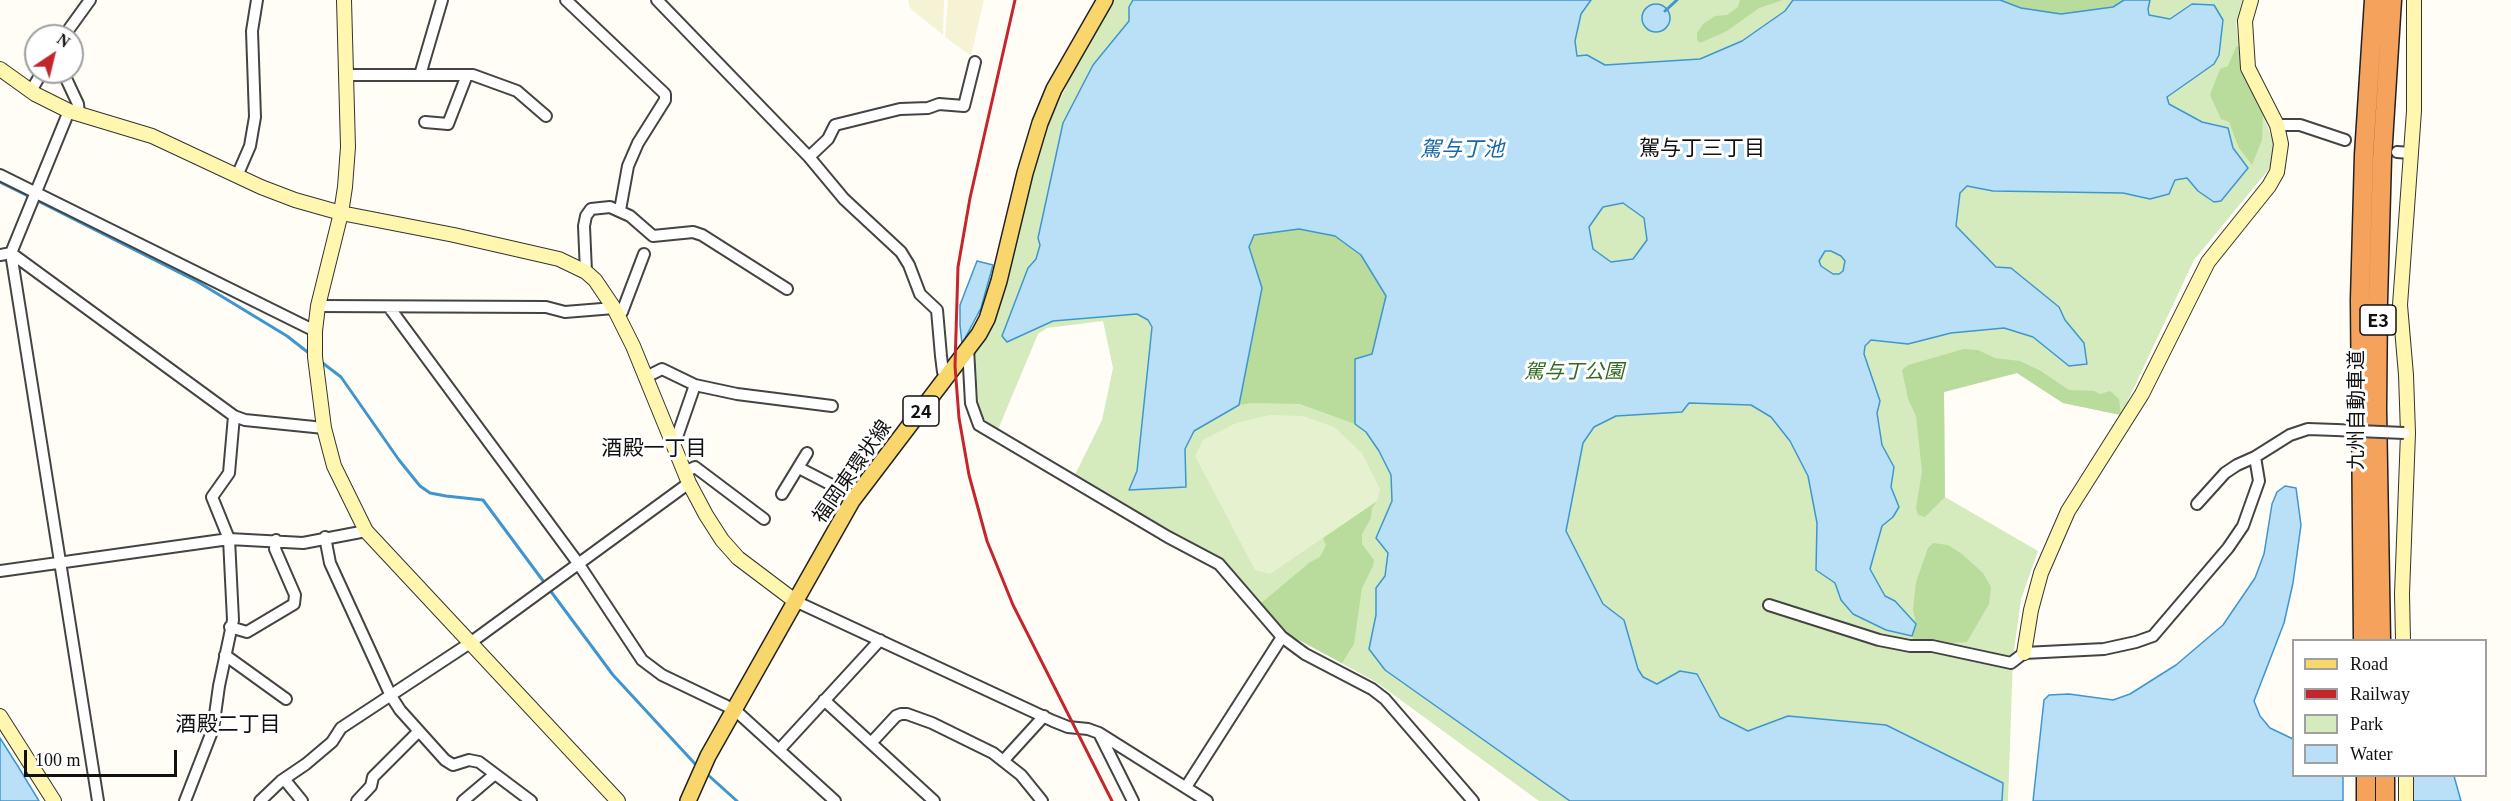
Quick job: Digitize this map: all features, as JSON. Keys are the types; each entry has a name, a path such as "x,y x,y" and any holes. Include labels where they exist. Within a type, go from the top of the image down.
{"highway":[{"name":"九州自動車道","path":"2363,639 2360,300 2364,155 2374,0"},
{"name":"九州自動車道","path":"2381,639 2377,409 2378,301 2382,158 2392,0"},
{"path":"2366,777 2366,801"},
{"path":"2385,777 2385,801"}],"main road":[{"name":"福岡東環状線","path":"688,801 708,756 826,543 855,497 969,348 987,319 1040,123 1054,88 1105,0"}],"street":[{"path":"73,24 90,0"},
{"path":"237,176 250,146 255,117 252,32 257,0"},
{"path":"344,0 348,147 341,213 318,306 315,331 315,357 324,428 339,477 366,531 618,801"},
{"path":"420,75 442,0"},
{"path":"566,0 665,94 666,100 638,143 628,166 620,210"},
{"path":"657,0 810,157 844,199 875,226 905,258 920,294 937,310 940,356 943,372 947,376"},
{"path":"2024,653 2031,610 2041,573 2053,543 2089,476 2142,394 2208,262 2269,186 2277,172 2281,144 2277,125 2248,68 2245,40 2246,21 2251,0"},
{"path":"2403,639 2406,375 2400,305 2404,152 2414,111 2414,0"},
{"path":"810,157 828,139 835,125 900,109 928,108 939,104 964,106 975,62"},
{"path":"0,69 31,91 74,112 152,136 295,200 341,213 454,235 559,259 586,272 595,280 616,311 687,477 722,540 738,558 795,601 1044,717 1068,727 1089,729 1099,733 1207,801"},
{"path":"346,75 473,75 517,92 546,116"},
{"path":"424,122 448,124 467,75"},
{"path":"31,91 35,84"},
{"path":"69,84 78,104 6,254 60,562 98,801"},
{"path":"2277,125 2300,125 2344,140"},
{"path":"0,175 315,331"},
{"path":"586,272 584,226 586,216 598,207 610,207 620,210 653,236 693,232 702,235 787,289"},
{"path":"6,254 234,416 246,420 324,428"},
{"path":"318,306 546,307 565,312 622,312 645,254"},
{"path":"389,307 578,563 642,660 662,675 735,710 835,801"},
{"path":"969,348 971,404 979,425 1219,564 1282,637 1305,654 1372,689 1385,699 1473,801"},
{"path":"646,377 662,369 695,386 832,406"},
{"path":"671,438 678,434 695,386"},
{"path":"185,801 213,729 232,620 229,539 212,497 229,473 234,416"},
{"path":"2197,504 2225,473 2255,458 2290,435 2308,429 2406,433"},
{"path":"782,494 807,453"},
{"path":"1769,605 1880,640 1910,646 1932,646 2011,663 2024,653 2104,650 2153,636 2228,548 2243,526 2252,508 2259,481 2255,458"},
{"path":"260,801 284,778 306,764 323,749 341,728 470,643 578,563 687,477 695,467 764,519"},
{"path":"799,468 855,497"},
{"path":"0,571 229,539 303,543 324,537 366,531"},
{"path":"324,537 327,555 391,696 445,760 453,765 469,760 479,762 531,801"},
{"path":"230,627 247,632 294,604 296,596 274,549 276,540"},
{"path":"1186,787 1282,637"},
{"path":"779,750 879,640"},
{"path":"225,655 286,699"},
{"path":"824,700 934,801"},
{"path":"871,743 896,716 907,714 932,723 993,753 1021,775 1042,801"},
{"path":"0,716 54,801"},
{"path":"1004,761 1044,717"},
{"path":"357,801 371,786 373,777 419,731"},
{"path":"1099,733 1133,801"},
{"path":"463,801 495,774"},
{"path":"2406,777 2406,801"},
{"path":"284,778 302,801"}],"shaded area":[{"path":"908,0 944,0 943,35 910,8"},
{"path":"948,0 984,0 971,56 945,37"}],"green space":[{"name":"駕与丁池","path":"1112,0 2242,0 2236,24 2242,71 2263,113 2276,151 2269,169 2194,260 2121,415 2063,403 2017,373 1944,392 1945,497 2038,551 2021,599 2013,658 2008,801 1539,801 1376,682 1284,632 1221,562 1073,479 1102,420 1113,368 1103,321 1047,328 1038,334 997,432 979,413 975,351 1005,286 1043,135 1086,45"},
{"path":"1740,0 1783,0 1759,8 1727,31 1700,43 1697,40 1697,33 1703,24 1715,16 1727,15 1738,7"},
{"path":"2000,0 2124,0 2113,7 2060,14 2021,8"},
{"path":"2239,46 2242,71 2263,113 2262,140 2252,165 2239,148 2229,122 2221,119 2210,95 2220,69 2228,66 2236,47"},
{"path":"1299,229 1335,236 1361,255 1386,296 1372,355 1355,360 1355,424 1300,404 1251,403 1239,405 1262,288 1247,247 1254,235"},
{"path":"1964,349 1978,350 1995,358 2020,361 2041,371 2069,390 2094,391 2100,394 2110,391 2119,399 2121,415 2063,403 2017,373 1944,392 1945,497 1925,517 1918,515 1916,508 1922,471 1916,416 1908,399 1902,370 1908,365"},
{"path":"1270,415 1303,416 1334,427 1362,453 1380,489 1377,501 1270,574 1255,570 1195,456 1203,440 1236,423"},
{"path":"1377,501 1362,534 1362,544 1374,560 1373,566 1362,588 1354,644 1342,663 1284,632 1259,605 1310,562 1320,557 1326,545 1323,538"},
{"path":"1933,543 1948,545 1962,554 1983,573 1991,587 1989,604 1967,642 1939,644 1916,642 1912,636 1916,624 1913,610 1916,582 1928,548"}],"water":[{"name":"駕与丁池","path":"1133,0 1591,0 1581,14 1575,41 1577,56 1587,55 1605,65 1700,59 1742,41 1785,11 1793,0 2000,0 2021,8 2061,14 2113,7 2124,0 2150,0 2149,15 2170,19 2192,4 2214,5 2223,20 2219,55 2214,64 2167,97 2169,104 2202,122 2228,128 2233,148 2248,168 2221,201 2214,202 2198,191 2187,178 2175,180 2169,194 2150,199 2123,193 1993,191 1967,186 1960,193 1956,226 1996,267 2011,268 2059,307 2065,320 2084,343 2087,364 2069,366 2033,337 2004,328 1951,333 1908,344 1871,340 1865,346 1864,354 1880,401 1877,413 1882,445 1894,467 1891,487 1899,507 1893,517 1882,526 1870,569 1885,596 1895,601 1916,624 1912,636 1886,630 1853,614 1841,600 1835,583 1816,570 1817,523 1808,476 1790,441 1771,417 1751,405 1689,403 1682,412 1616,416 1594,427 1583,443 1566,531 1603,604 1624,620 1638,669 1643,677 1657,684 1680,671 1697,674 1720,717 1748,731 1788,716 1886,725 2003,783 2002,801 1570,801 1385,670 1369,649 1376,615 1376,588 1385,576 1388,553 1376,538 1392,501 1391,475 1366,432 1355,424 1355,359 1372,354 1386,296 1361,255 1335,236 1299,229 1254,235 1249,247 1262,288 1239,405 1194,431 1185,449 1186,487 1129,490 1137,471 1152,327 1148,320 1137,314 1053,321 1007,342 1002,336 1028,268 1036,259 1040,245 1038,238 1063,123 1093,65 1129,21 1129,7","holes":["1623,203 1644,218 1647,240 1633,259 1611,262 1593,249 1589,227 1603,207","1825,251 1831,251 1845,261 1843,271 1839,274 1833,274 1821,266 1819,261"]},
{"path":"1656,4 1666,8 1670,18 1666,28 1656,32 1646,28 1642,18 1646,8"},
{"path":"977,261 993,265 981,308 962,344 960,305"},
{"path":"2285,486 2296,488 2301,525 2293,583 2284,623 2254,701 2260,716 2270,728 2292,739 2292,777 2343,777 2343,801 2033,801 2044,700 2049,695 2069,694 2113,700 2130,694 2176,665 2223,625 2255,578 2264,554 2272,504 2277,492"},
{"path":"0,738 19,768 39,801 0,801"},
{"path":"2412,777 2454,777 2461,801 2412,801"}],"waterway":[{"path":"1665,11 1677,0"},
{"path":"0,182 30,197"},
{"path":"36,200 198,282 287,336 310,354"},
{"path":"320,361 341,377 420,486 430,493 483,500 613,675 697,766"},
{"path":"707,774 737,801"}],"railway":[{"path":"1015,0 970,198 958,267 955,366 959,418 969,475 987,541 1013,605 1112,801"}],"district":[{"name":"駕与丁三丁目","path":"1702,147"},
{"name":"酒殿一丁目","path":"654,447"},
{"name":"酒殿二丁目","path":"228,723"}],"park label":[{"name":"駕与丁公園","path":"1574,370"}]}
